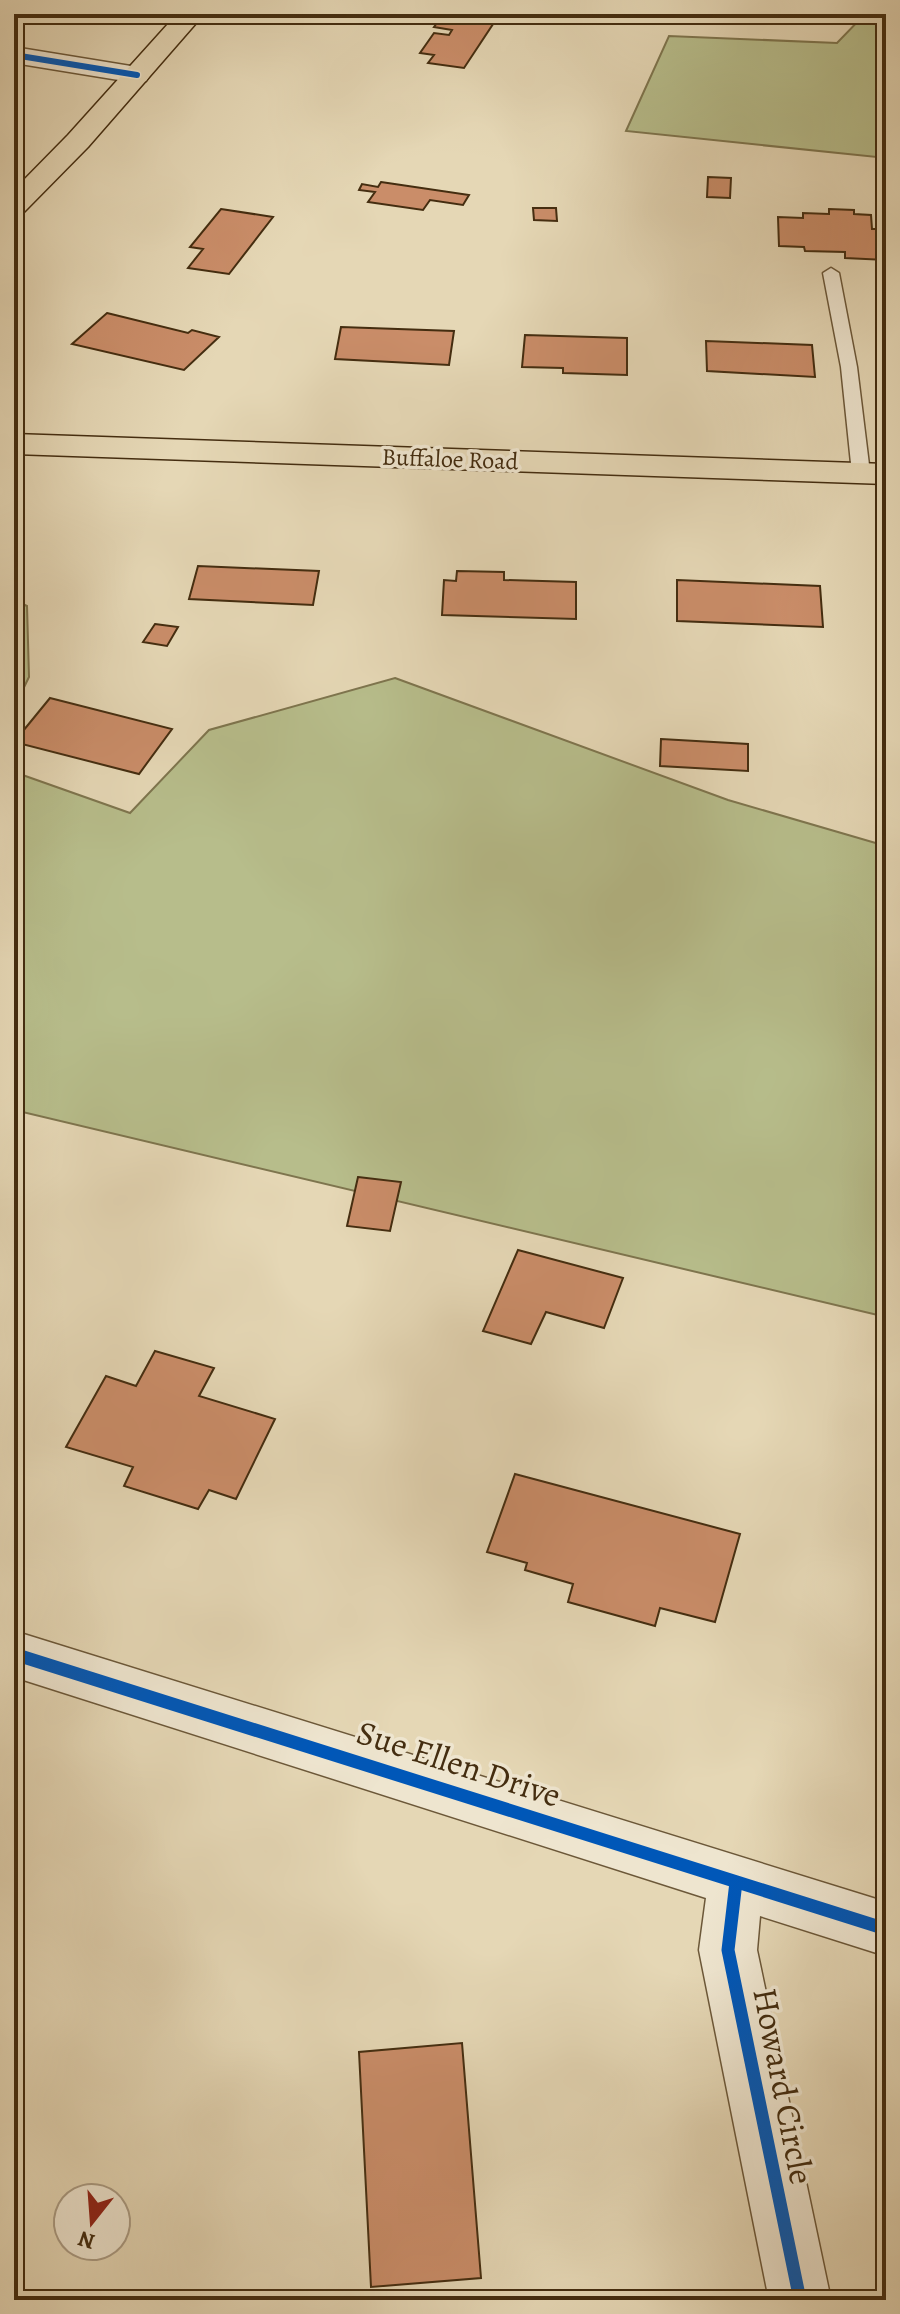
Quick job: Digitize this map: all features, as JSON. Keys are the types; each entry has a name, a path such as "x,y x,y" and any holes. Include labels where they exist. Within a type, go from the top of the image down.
{"main road":[{"path":"14,206 191,14"},
{"path":"14,418 114,448"},
{"name":"Buffaloe Road","path":"14,444 874,474"}],"street":[{"path":"14,55 137,75"},
{"name":"Sue Ellen Drive","path":"14,1654 886,1929"},
{"name":"Howard Circle","path":"736,1882 728,1950 800,2300"}],"lane":[{"path":"831,273 874,474"}],"green space":[{"path":"865,14 886,14 886,158 626,131 669,36 837,43"},
{"path":"14,600 27,606 29,677 14,708"},
{"path":"395,678 728,800 886,846 886,1317 14,1110 14,772 130,813 209,730"}],"building":[{"path":"444,14 497,18 464,68 428,63 434,55 420,53 434,33 449,35 452,30 434,27"},
{"path":"708,177 731,178 730,198 707,197"},
{"path":"381,182 469,195 463,205 430,200 423,210 368,202 375,192 359,190 362,184 378,187"},
{"path":"533,208 556,208 557,221 534,220"},
{"path":"221,209 273,217 229,274 188,268 203,249 190,247"},
{"path":"829,209 854,210 854,214 871,215 872,229 886,229 886,260 845,258 845,252 805,251 804,247 779,246 778,217 803,218 803,213 829,214"},
{"path":"107,313 188,333 192,330 219,337 184,370 72,344"},
{"path":"341,327 454,331 449,365 335,359"},
{"path":"525,335 627,338 627,375 563,373 563,368 522,367"},
{"path":"706,341 812,345 815,377 707,371"},
{"path":"878,345 886,346 886,380 881,380"},
{"path":"198,566 319,571 313,605 189,599"},
{"path":"457,571 504,572 504,580 576,582 576,619 442,615 444,580 456,581"},
{"path":"677,580 820,586 823,627 677,621"},
{"path":"155,624 178,627 167,646 143,642"},
{"path":"50,698 172,729 139,774 14,742"},
{"path":"661,739 748,744 748,771 660,766"},
{"path":"358,1177 401,1182 390,1231 347,1226"},
{"path":"518,1250 623,1278 604,1328 546,1312 531,1344 483,1331"},
{"path":"155,1351 214,1368 199,1396 275,1419 236,1499 209,1490 198,1509 124,1486 133,1467 66,1447 106,1376 136,1386"},
{"path":"515,1474 740,1534 715,1622 660,1608 655,1626 568,1602 573,1584 525,1570 527,1563 487,1552"},
{"path":"462,2043 481,2278 371,2287 359,2052"}],"cycle path":[{"path":"14,55 137,75"},
{"path":"14,1654 886,1929"},
{"path":"736,1882 728,1950 800,2300"}]}
